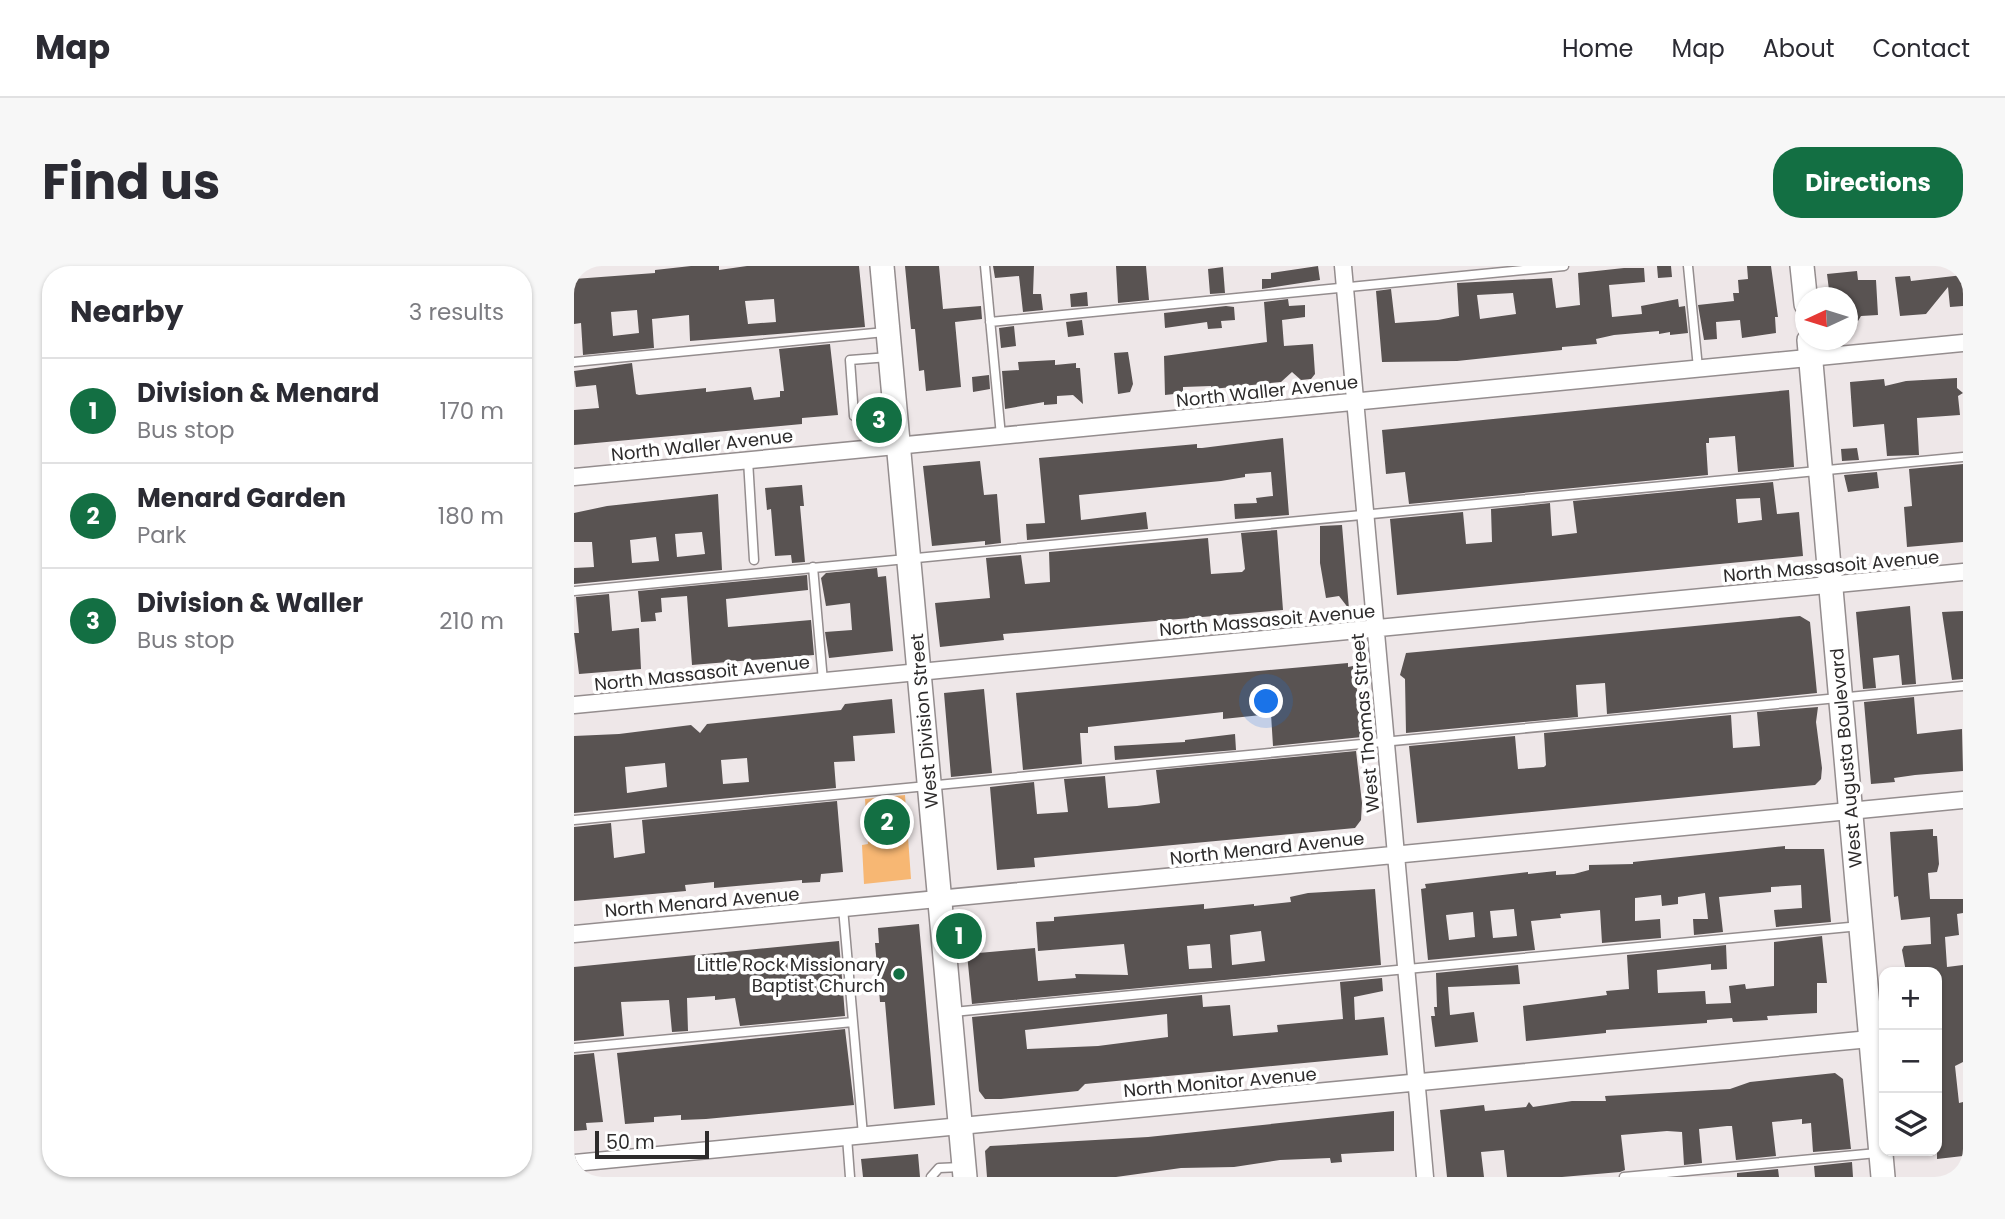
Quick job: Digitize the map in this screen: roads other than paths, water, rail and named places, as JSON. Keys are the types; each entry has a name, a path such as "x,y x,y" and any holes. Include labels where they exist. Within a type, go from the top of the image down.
{"main road":[{"name":"West Division Street","path":"883,266 965,1172"},
{"path":"1802,266 1804,287"},
{"name":"West Augusta Boulevard","path":"1810,350 1879,1142"},
{"name":"West Augusta Boulevard","path":"1880,1156 1883,1177"}],"street":[{"name":"West Thomas Street","path":"1343,266 1424,1177"},
{"name":"North Waller Avenue","path":"1858,347 1963,343"},
{"name":"North Waller Avenue","path":"574,477 1698,368 1804,350"},
{"name":"North Massasoit Avenue","path":"574,705 1963,572"},
{"name":"North Menard Avenue","path":"574,933 1963,800"},
{"name":"North Monitor Avenue","path":"574,1163 1870,1039"}],"lane":[{"path":"985,266 1000,436"},
{"path":"990,322 1564,266"},
{"path":"1688,266 1698,368"},
{"path":"574,362 888,332"},
{"path":"891,356 850,360 854,416 896,413"},
{"path":"574,591 1963,457"},
{"path":"748,460 754,560"},
{"path":"813,567 823,681"},
{"path":"574,820 1963,686"},
{"path":"842,908 853,1022 855,1136 850,1177"},
{"path":"950,1013 1860,926"},
{"path":"574,1048 853,1022"},
{"path":"1624,1177 1879,1153"},
{"path":"931,1177 939,1168 965,1172"}],"place":[{"name":"Division & Waller","path":"879,420"},
{"name":"Menard Garden","path":"887,822"},
{"name":"Division & Menard","path":"959,936"},
{"name":"Little Rock Missionary Baptist Church","path":"899,974"}]}
